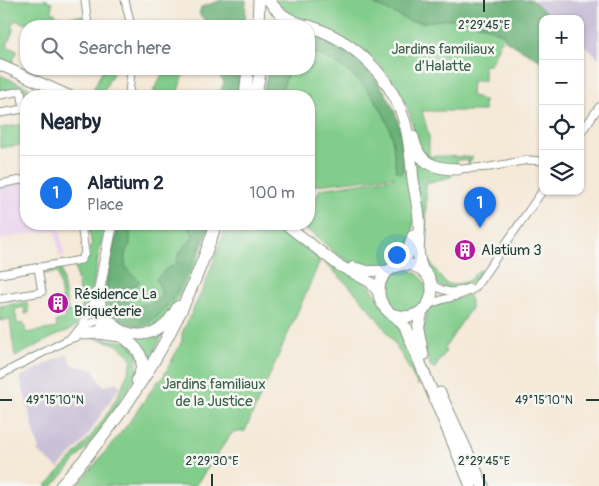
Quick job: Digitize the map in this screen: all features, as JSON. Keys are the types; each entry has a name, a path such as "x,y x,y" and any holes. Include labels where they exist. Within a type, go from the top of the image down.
{"main road":[{"path":"250,20 251,0"},
{"path":"258,20 259,0"},
{"path":"269,0 284,16 293,20"},
{"path":"315,29 333,36 371,64 395,93 406,110 415,146 421,156 435,166 458,169"},
{"path":"0,65 20,74"},
{"path":"0,72 42,90"},
{"path":"23,75 56,90"},
{"path":"246,90 247,75"},
{"path":"254,90 256,75"},
{"path":"256,90 259,75"},
{"path":"386,83 397,102 405,126 420,227 417,256 422,271 430,281 432,293 418,329 423,355 483,486"},
{"path":"379,293 381,281 407,256 412,243 416,199"},
{"path":"107,230 95,292 96,306 119,329 134,334 150,333 162,327 173,314 204,259"},
{"path":"107,432 142,369 142,360 134,344 113,331 106,318 99,292 111,230"},
{"path":"61,486 107,432 157,356 183,307 204,259 214,230"},
{"path":"72,486 123,423 166,357 198,292 222,230"},
{"path":"293,230 338,265 370,282 379,293 384,306 401,321 407,330 471,486"},
{"path":"302,230 347,264 368,271 412,265 422,271"},
{"path":"395,315 409,317 425,308"},
{"path":"82,332 103,333 123,337"}],"street":[{"path":"86,0 88,20"},
{"path":"125,0 130,20"},
{"path":"130,90 131,75"},
{"path":"0,95 20,91"},
{"path":"584,128 599,107"},
{"path":"0,113 20,110"},
{"path":"523,161 539,155"},
{"path":"458,169 487,168 523,161 539,161"},
{"path":"0,184 20,180"},
{"path":"425,308 438,300 466,294 475,288 540,195"},
{"path":"0,274 78,261 84,258 82,230"},
{"path":"0,299 42,292 38,268"},
{"path":"430,281 442,290 458,291 472,286 486,273"},
{"path":"82,332 95,292"},
{"path":"0,375 82,332 96,321 106,318"}],"shaded area":[{"path":"532,0 599,0 599,58 584,45 584,15 549,15"},
{"path":"20,183 20,230 55,230 0,239 0,186"},
{"path":"55,230 60,230 64,256 60,257"},
{"path":"67,354 73,365 93,369 101,384 106,386 116,382 120,386 84,441 58,468 37,451 39,449 20,377"}],"green space":[{"path":"0,0 48,0 52,2 52,13 60,16 60,18 82,16 82,20 20,20 20,22 15,20 7,46 17,51 12,64 0,59"},
{"path":"222,0 246,0 245,20 204,20 199,14 201,7"},
{"name":"Jardins familiaux d’Halatte","path":"273,0 366,0 410,21 424,22 460,18 485,26 504,35 490,65 484,65 484,81 472,81 471,96 484,101 484,111 422,111 429,136 429,156 473,157 468,165 468,160 457,160 457,166 431,161 417,142 410,115 401,93 383,69 372,58 315,29 315,20 298,20"},
{"path":"366,0 532,0 549,15 539,15 539,60 505,40 504,35 485,26 460,18 424,22 410,21"},
{"path":"315,36 354,57 367,69 388,97 400,129 403,171 401,173 396,171 391,133 382,111 368,90 359,81 328,59 315,54"},
{"path":"315,54 340,66 368,90 382,111 391,133 396,171 403,171 400,129 403,130 413,194 413,228 410,243 404,256 387,268 379,269 355,265 334,252 307,230 315,230 315,201 320,189 393,178 395,176 315,185 315,90 282,90 287,75 315,75"},
{"path":"0,75 34,90 20,89 0,92"},
{"path":"100,75 112,75 104,90 93,90"},
{"path":"162,75 184,75 178,90 154,90"},
{"path":"218,75 241,75 240,90 221,90 224,82"},
{"path":"267,75 287,75 282,90 263,90"},
{"path":"20,125 20,145 0,148 0,128"},
{"path":"413,146 454,173 451,177 426,183 426,257 445,283 454,285 468,281 479,270 483,272 467,287 451,290 436,284 422,264"},
{"path":"89,230 104,230 89,305 84,315 75,327 15,357 10,319 0,321 0,306 27,302 29,313 25,314 24,307 15,309 17,324 24,323 26,333 57,328 56,321 65,319 58,273 43,274 46,271 61,268 68,312 82,310 75,266 84,263 90,254 89,247 92,246"},
{"path":"117,230 209,230 195,266 167,319 152,329 130,331 110,319 101,297"},
{"path":"119,230 130,230 130,245 127,248 125,262 128,271 139,280 138,284 124,289 122,293 127,302 132,305 148,304 157,300 161,295 156,279 164,271 177,263 181,251 193,235 190,230 207,230 199,251 174,298 163,311 141,326 119,318 113,313 109,304 107,282"},
{"name":"Jardins familiaux de la Justice","path":"225,230 279,230 321,259 245,431 232,433 195,486 77,486 128,424 157,382 162,379 182,341 182,333 205,285"},
{"path":"323,256 367,283 397,320 423,376 418,386 399,351 377,318 321,259"},
{"path":"409,270 417,273 423,279 426,291 423,303 417,309 401,312 393,309 387,303 384,287 387,279 393,273"},
{"path":"468,295 471,300 471,308 444,349 446,351 435,368 431,367 421,338 428,309 434,305"},
{"path":"169,323 145,369 126,335"},
{"path":"91,337 127,342 137,354 137,375 95,438 53,486 45,486 97,429 117,397 132,360 119,346"}],"place":[{"name":"Alatium 2","path":"480,228"},
{"name":"Alatium 3","path":"465,250"},
{"name":"Résidence La Briqueterie","path":"58,303"}]}
